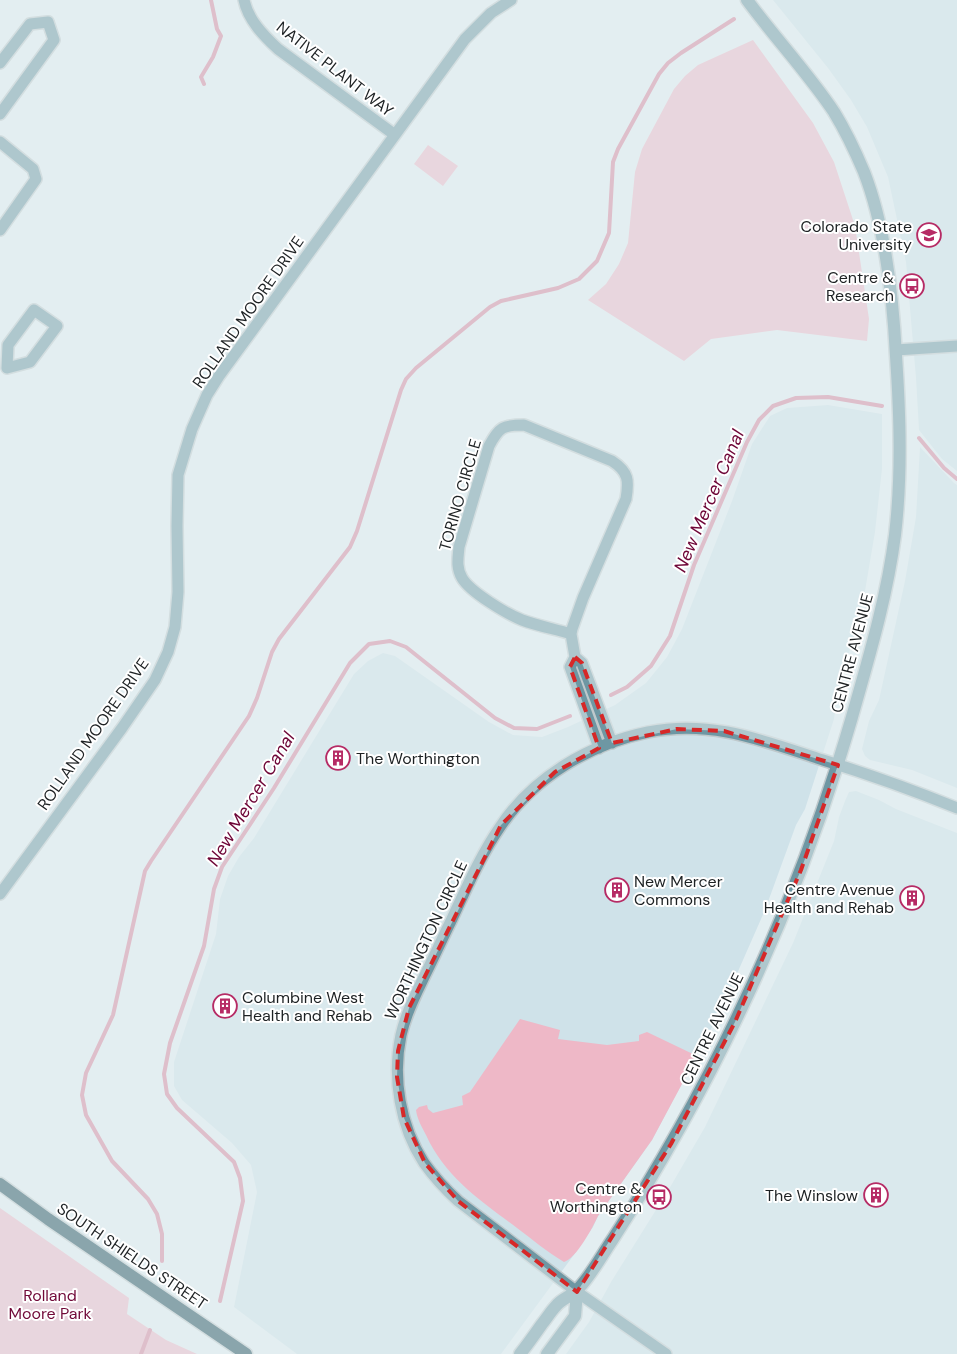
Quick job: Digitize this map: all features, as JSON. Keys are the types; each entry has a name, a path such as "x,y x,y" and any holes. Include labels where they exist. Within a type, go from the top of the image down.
{"main road":[{"name":"SOUTH SHIELDS STREET","path":"0,1184 48,1219 246,1354"}],"street":[{"name":"NATIVE PLANT WAY","path":"244,0 253,22 278,49 395,135"},
{"name":"ROLLAND MOORE DRIVE","path":"0,894 155,680 168,652 175,627 178,592 178,475 192,429 207,395 466,39 491,13 511,0"},
{"name":"CENTRE AVENUE","path":"520,1354 557,1303 577,1292 613,1239 698,1096 736,1022 770,948 838,764 881,610 895,536 900,436 896,350 893,312 881,233 874,205 864,172 841,123 806,74 747,0"},
{"path":"0,63 30,24 48,22 54,40 0,114"},
{"path":"0,142 33,169 36,179 0,230"},
{"path":"34,310 57,326 30,362 4,369 8,346 34,310"},
{"path":"896,350 957,346"},
{"name":"TORINO CIRCLE","path":"571,634 521,619 487,601 471,589 461,577 457,564 459,547 489,446 496,433 508,425 524,425 612,461 620,466 626,474 629,484 626,499 583,598 571,634 575,656 582,663 612,743"},
{"name":"TORINO CIRCLE","path":"575,656 570,667 599,748"},
{"name":"WORTHINGTON CIRCLE","path":"666,1354 577,1292 458,1201 424,1163 413,1143 404,1118 397,1077 400,1042 410,1008 448,926 489,845 501,825 517,806 529,793 555,772 580,757 627,737 678,728 724,731 748,736 838,764 957,808"},
{"name":"CENTRE AVENUE","path":"547,1354 575,1316 577,1292"}],"highlighted area":[{"path":"575,657 582,663 612,743 677,729 724,731 838,765 801,870 735,1022 671,1144 577,1292 458,1201 425,1163 404,1118 397,1077 398,1051 409,1008 501,825 555,772 599,748 570,667"}],"shaded area":[{"name":"Colorado State University","path":"773,0 957,0 957,471 942,459 919,430 906,262 888,177 867,127 851,100 828,68"},
{"path":"828,405 882,414 882,469 875,532 864,597 837,698 834,719 805,809 796,825 765,910 721,1010 652,1140 598,1216 593,1227 573,1256 501,1354 297,1354 234,1307 257,1192 251,1165 232,1143 182,1100 174,1086 174,1062 216,934 220,899 228,876 239,857 254,838 354,674 368,661 383,653 395,656 489,722 513,735 542,737 568,727 615,705 646,683 667,657 682,629 752,444 770,416 787,408"},
{"path":"920,447 957,485 957,788 912,770 870,760 865,756 862,749 869,721 879,700 905,581 916,517"},
{"path":"856,791 957,833 957,1354 566,1354 589,1322 611,1282 705,1127 793,943 834,841 839,817 849,792"}],"green space":[{"path":"753,40 813,123 834,162 855,226 869,319 867,341 777,330 711,339 684,361 588,300 606,284 619,264 628,243 635,172 642,149 674,89 698,65"},
{"path":"428,145 458,166 443,186 414,164"},
{"path":"520,1019 560,1030 558,1039 607,1045 639,1041 639,1035 647,1032 695,1055 690,1069 652,1140 598,1216 579,1249 569,1260 564,1262 490,1208 454,1176 434,1150 420,1123 416,1110 427,1105 428,1109 433,1113 463,1105 462,1096 470,1092"},
{"name":"Rolland Moore Park","path":"0,1208 129,1298 127,1314 166,1340 197,1354 0,1354"}],"waterway":[{"path":"204,84 201,77 213,57 221,36 217,29 211,0"},
{"path":"162,1261 162,1234 157,1214 148,1199 112,1161 86,1115 82,1095 86,1073 113,1015 145,871 249,716 272,652 279,639 350,547 357,531 406,379 416,368 490,307 501,301 558,288 579,279 597,261 609,233 613,162 618,149 659,74 668,63 681,53 734,19"},
{"name":"New Mercer Canal","path":"611,695 627,687 651,666 670,636 694,565 747,442 759,420 773,406 796,398 828,397 882,406"},
{"name":"New Mercer Canal","path":"919,438 944,468 957,479"},
{"name":"New Mercer Canal","path":"220,1301 243,1201 240,1178 234,1162 177,1108 167,1094 164,1074 170,1043 204,946 214,889 222,867 274,788 350,663 369,644 390,641 406,647 495,718 514,728 537,729 570,716"},
{"path":"141,1354 150,1330"}],"place":[{"name":"Colorado State University","path":"929,235"},
{"name":"Centre & Research","path":"912,286"},
{"name":"The Worthington","path":"338,758"},
{"name":"New Mercer Commons","path":"617,890"},
{"name":"Centre Avenue Health and Rehab","path":"912,898"},
{"name":"Columbine West Health and Rehab","path":"225,1006"},
{"name":"The Winslow","path":"876,1195"},
{"name":"Centre & Worthington","path":"659,1197"}]}
